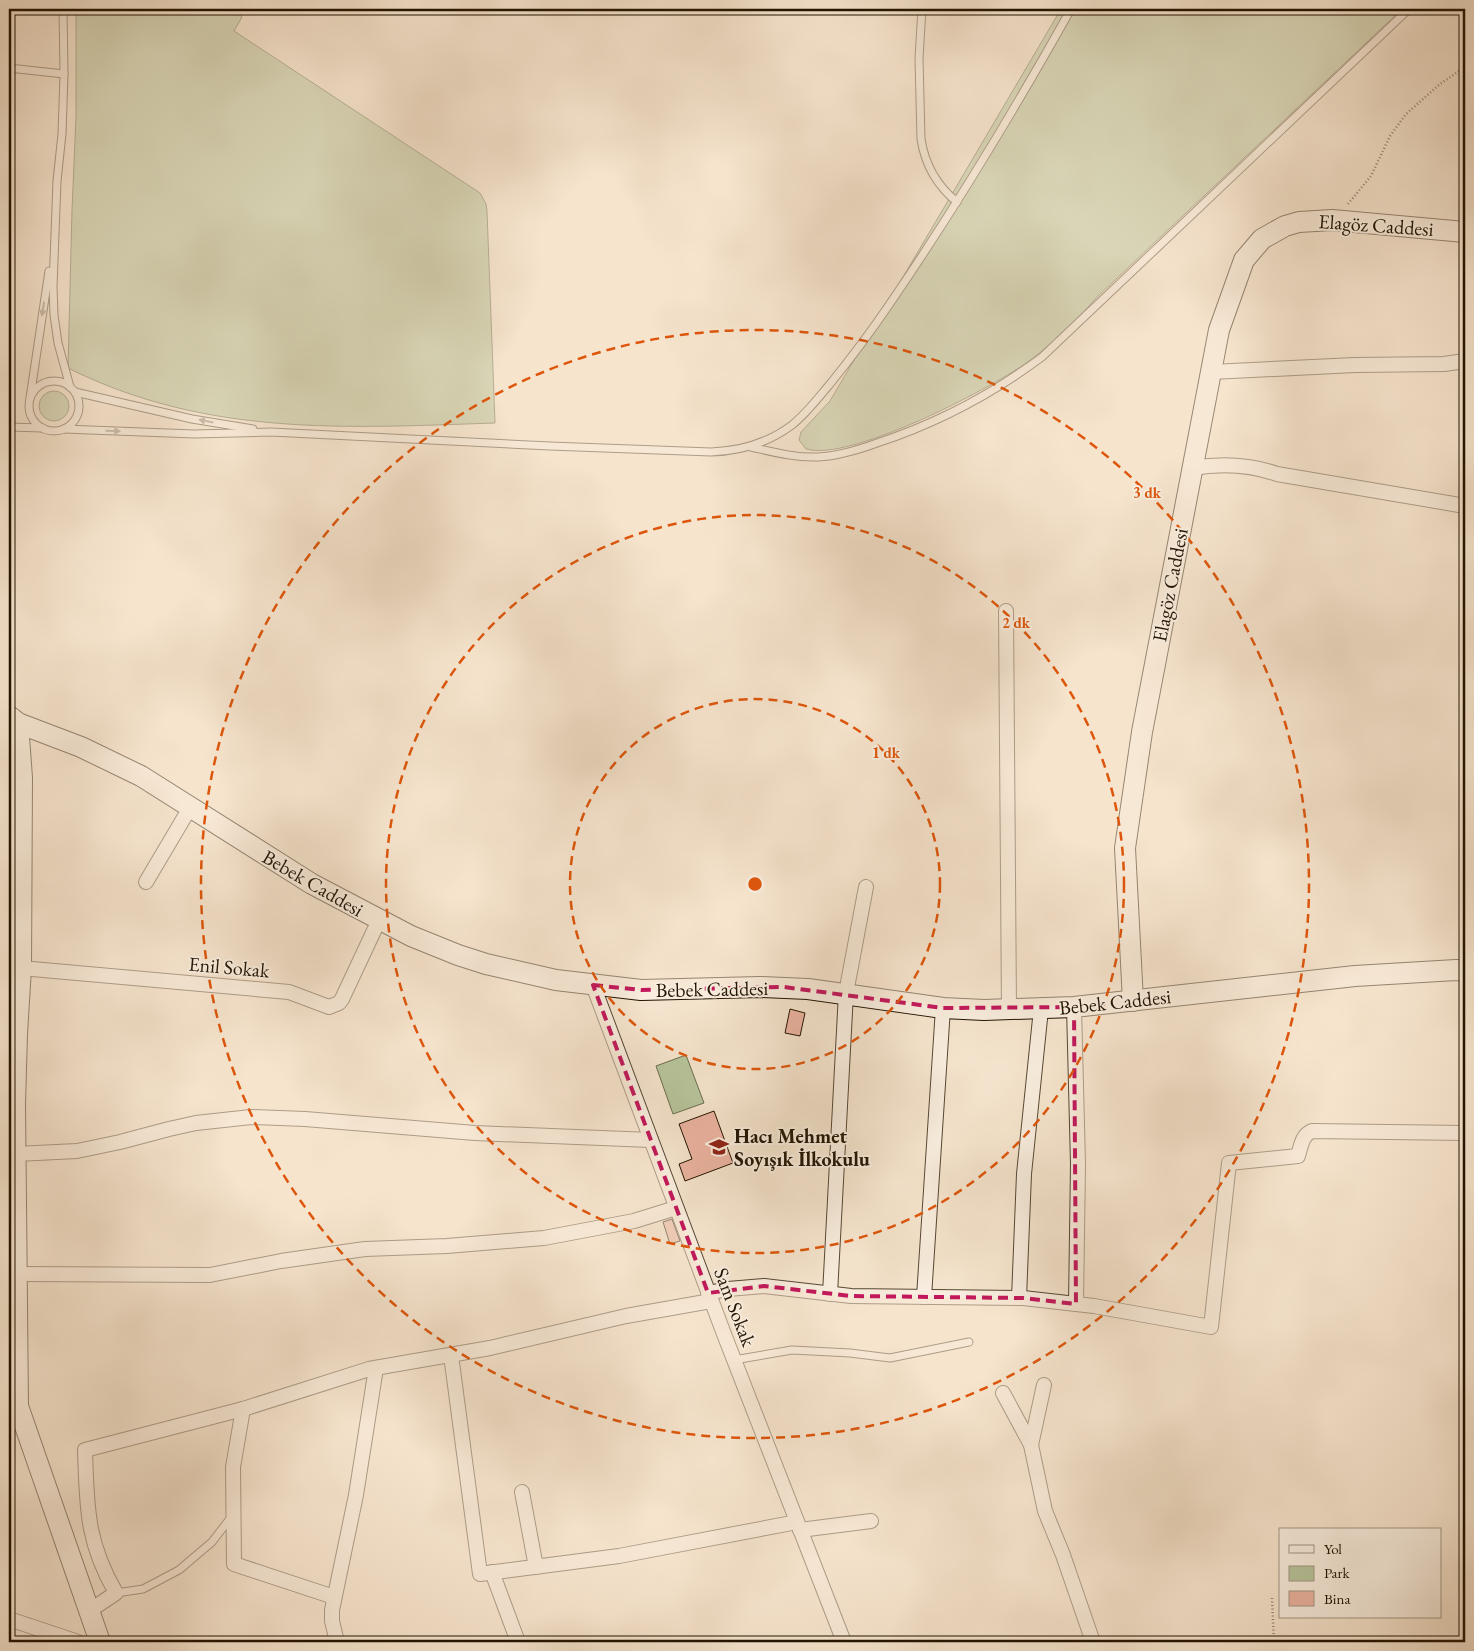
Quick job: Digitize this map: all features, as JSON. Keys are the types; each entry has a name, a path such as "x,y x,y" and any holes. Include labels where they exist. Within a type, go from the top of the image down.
{"street":[{"name":"Elagöz Caddesi","path":"1133,1001 1125,848 1142,732 1219,330 1244,260 1262,240 1285,226 1299,222 1332,220 1465,232"},
{"path":"1211,372 1355,365 1444,364 1465,361"},
{"path":"1192,468 1219,464 1248,466 1278,474 1465,506"},
{"path":"1006,611 1009,1010"},
{"path":"14,719 21,968 13,1033 12,1104 16,1154 17,1274 14,1405 100,1642"},
{"name":"Bebek Caddesi","path":"14,719 142,776 191,806 273,861 327,893 379,920 431,945 486,964 556,980 641,990 784,987 846,993 943,1008 1009,1010 1074,1007 1355,976 1465,971"},
{"path":"146,882 191,806"},
{"path":"830,1294 846,993 866,887"},
{"name":"Enil Sokak","path":"21,968 289,992 329,1007 339,1003 342,999 379,920"},
{"name":"Sam Sokak","path":"593,985 734,1360 844,1642"},
{"path":"1074,1007 1078,1164 1076,1304"},
{"path":"924,1297 943,1008"},
{"path":"1019,1298 1024,1174 1040,1009"},
{"path":"16,1154 77,1151 196,1123 250,1117 305,1119 476,1133 651,1140"},
{"path":"89,1611 116,1593 100,1562 90,1529 85,1450 243,1409 376,1368 490,1348 710,1297 728,1289 764,1286 830,1294 1019,1298 1076,1304 1211,1327 1229,1163 1298,1156 1303,1139 1312,1131 1465,1134"},
{"path":"17,1274 210,1275 281,1261 364,1250 447,1246 544,1238 634,1221 676,1208"},
{"path":"450,1355 480,1574 618,1556 798,1526 871,1521"},
{"path":"337,1642 332,1621 334,1597 352,1520 376,1368"},
{"path":"1031,1445 1044,1385"},
{"path":"1003,1393 1031,1445 1045,1511 1063,1555 1093,1642"},
{"path":"243,1409 233,1467 234,1564 334,1597"},
{"path":"522,1492 536,1567"},
{"path":"492,1572 518,1642"},
{"path":"9,1619 78,1642"}],"lane":[{"path":"63,9 64,74 62,134 52,287 54,315 60,350 72,390 78,399 78,413 74,420 64,429"},
{"path":"922,9 919,58 923,152 939,185 957,202"},
{"path":"9,427 43,428 57,431 64,429 194,434 271,432 711,452 750,447 773,437 804,415 861,346 957,202 1071,9"},
{"path":"750,447 803,457 850,453 928,425 1000,387 1042,357 1409,9"},
{"path":"9,68 64,74"},
{"path":"43,428 37,424 30,412 30,398 54,243"},
{"path":"30,398 33,392 43,383 58,381 72,390 192,418 271,432"},
{"path":"734,1360 792,1350 850,1353 890,1358 969,1342"},
{"path":"116,1593 143,1589 180,1570 212,1542 233,1514"}],"path":[{"path":"1332,220 1359,192 1371,176 1390,136 1406,114 1440,84 1465,66"},
{"path":"1272,1598 1274,1642"}],"highlighted area":[{"path":"593,985 641,990 784,987 943,1008 1074,1007 1076,1304 1023,1298 851,1296 764,1286 708,1293"}],"green space":[{"path":"76,9 233,9 242,17 234,31 480,193 486,204 487,211 495,423 331,426 277,423 224,417 172,406 120,390 68,368 76,117"},
{"path":"1061,9 1402,9 1098,296 1064,332 1036,356 982,390 885,435 854,445 827,450 806,449 799,440 801,432 830,401"},
{"path":"54,391 65,395 69,406 65,417 54,421 43,417 39,406 43,395"},
{"path":"686,1055 704,1103 673,1114 656,1066"}],"building":[{"path":"790,1009 805,1013 800,1036 785,1033"},
{"path":"714,1111 733,1163 685,1181 679,1164 692,1159 679,1124"},
{"path":"672,1219 680,1241 670,1244 663,1222"}],"place":[{"name":"Hacı Mehmet Soyışık İlkokulu","path":"719,1147"}]}
